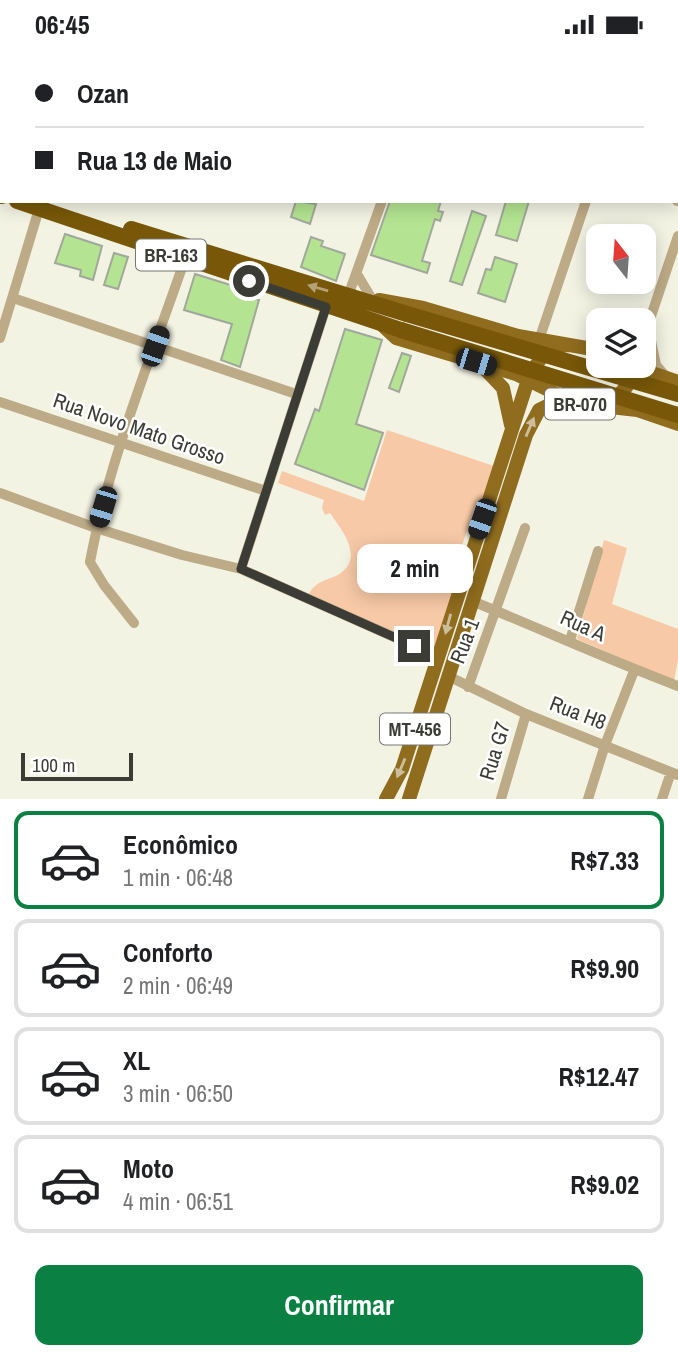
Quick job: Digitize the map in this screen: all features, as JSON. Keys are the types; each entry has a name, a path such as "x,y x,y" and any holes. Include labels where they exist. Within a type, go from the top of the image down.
{"highway":[{"name":"BR-163","path":"42,205 185,259 326,307 678,415"},
{"name":"BR-163","path":"42,205 678,394"}],"main road":[{"path":"350,297 424,308 496,331 586,348"},
{"name":"BR-070","path":"381,324 396,338 528,380 563,398 604,407 638,410 678,424"},
{"name":"BR-070","path":"528,380 547,353 557,346 570,345"},
{"name":"MT-456","path":"476,362 491,373 506,396 511,417 509,443"},
{"name":"BR-070","path":"656,374 673,380"},
{"name":"BR-070","path":"604,407 627,386 630,378"},
{"name":"MT-456","path":"386,799 402,769 528,380"},
{"name":"MT-456","path":"409,799 531,424 543,406 563,398"}],"street":[{"path":"350,297 381,203"},
{"path":"539,340 585,203"},
{"path":"0,338 42,205"},
{"path":"652,308 678,236"},
{"path":"134,623 104,585 90,562 96,529 122,445 185,259"},
{"path":"357,274 372,299"},
{"path":"13,298 296,394"},
{"path":"241,569 326,307"},
{"path":"656,360 673,380"},
{"name":"Rua Novo Mato Grosso","path":"0,402 265,491"},
{"path":"0,493 96,529 182,555 241,569 439,657"},
{"name":"Rua 1","path":"466,687 525,529"},
{"path":"570,640 598,551"},
{"name":"Rua A","path":"472,601 570,640 634,671 678,686"},
{"path":"588,799 605,744 634,671"},
{"path":"448,684 466,687"},
{"name":"Rua H8","path":"466,687 675,773"},
{"name":"Rua G7","path":"501,799 527,714"},
{"path":"662,799 675,773"}],"shaded area":[{"path":"387,430 494,466 483,499 477,502 457,560 460,568 438,646 432,650 309,594 315,586 341,573 348,566 351,551 330,513 325,515 322,508 324,500 278,483 282,471 364,501"},
{"path":"604,540 627,548 612,604 678,629 678,660 674,681 577,639"}],"building":[{"path":"295,203 316,204 310,224 291,217"},
{"path":"389,203 440,203 438,211 443,212 440,221 435,219 422,261 430,263 427,273 371,255"},
{"path":"505,203 528,203 517,241 496,235"},
{"path":"472,211 486,216 462,285 450,281"},
{"path":"65,234 102,246 93,280 80,276 81,270 55,263"},
{"path":"311,237 323,241 321,246 345,254 336,281 301,267"},
{"path":"114,253 128,257 118,289 104,285"},
{"path":"495,257 517,264 505,302 478,293 486,269 491,270"},
{"path":"195,274 237,287 237,290 248,293 247,296 259,300 240,367 221,360 232,324 184,310"},
{"path":"345,329 382,340 356,424 383,433 364,490 295,464 315,409 319,411"},
{"path":"402,353 411,356 399,392 389,388"}],"route":[{"path":"249,281 326,307 241,569 414,646"}]}
